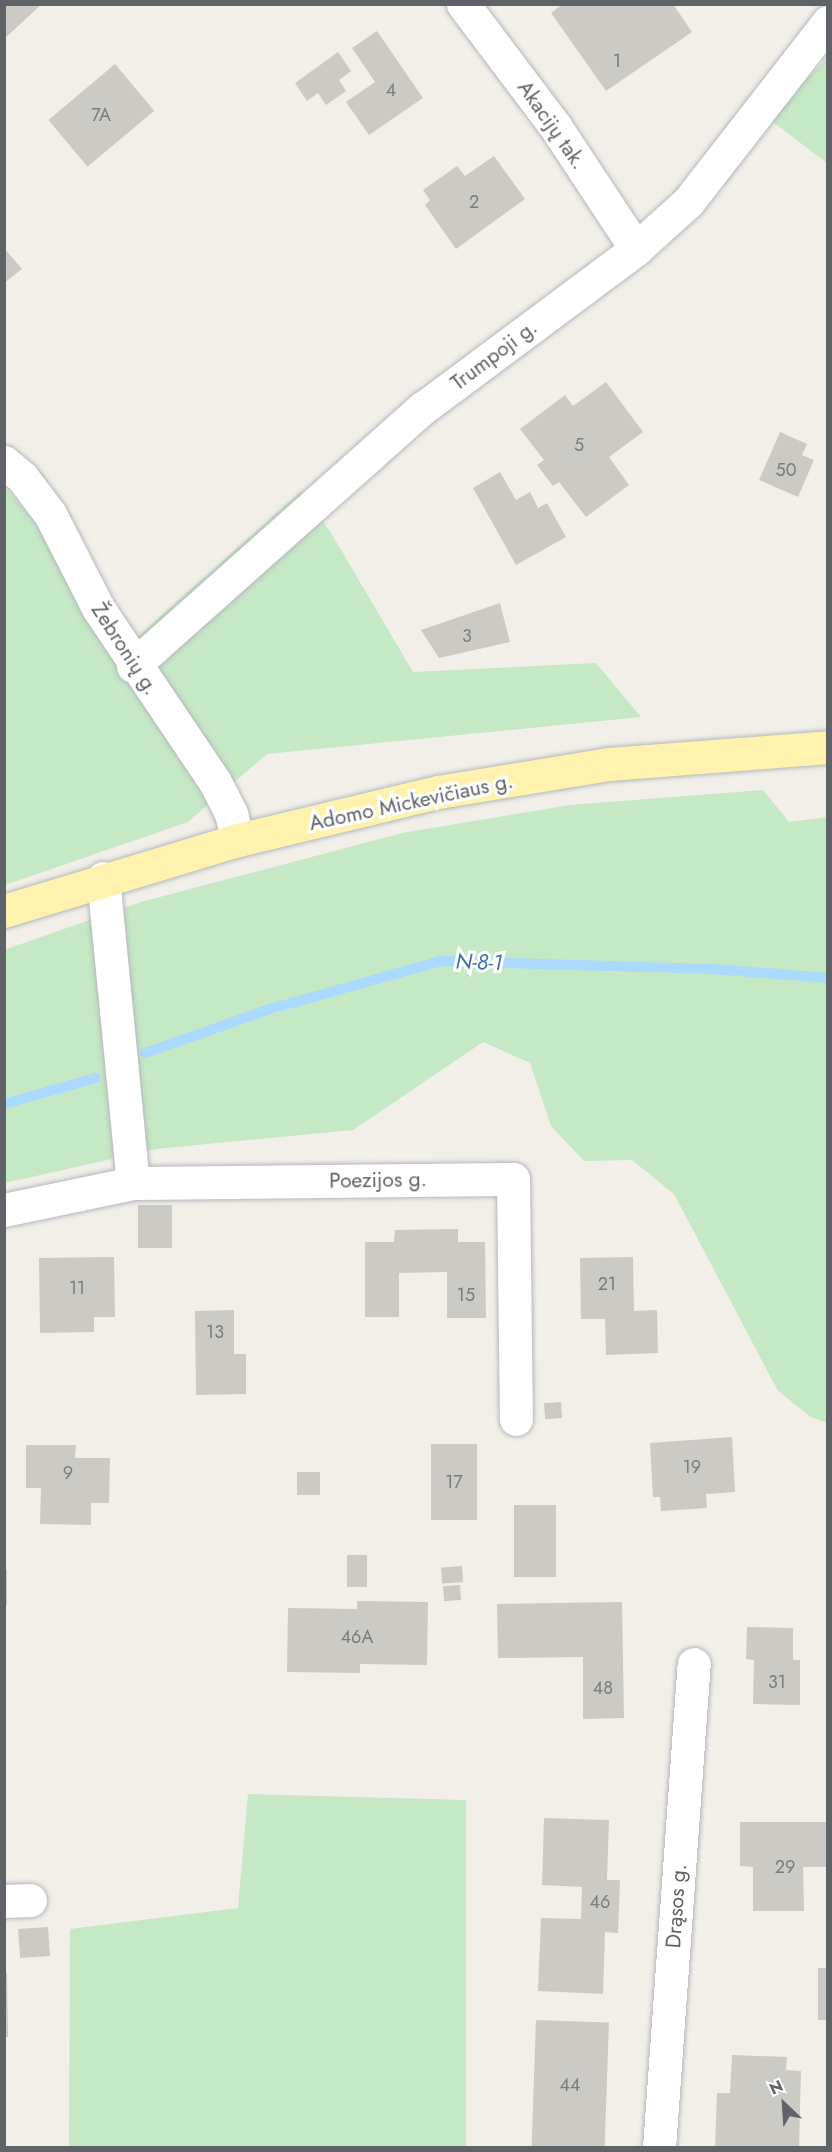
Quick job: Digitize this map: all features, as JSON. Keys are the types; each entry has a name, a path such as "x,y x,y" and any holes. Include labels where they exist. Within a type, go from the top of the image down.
{"main road":[{"name":"Adomo Mickevičiaus g.","path":"4,911 103,878 238,840 438,792 609,764 828,747"}],"street":[{"name":"Akacijų tak.","path":"463,4 555,126 636,249"},
{"name":"Trumpoji g.","path":"134,666 423,408 636,249 688,202 828,22"},
{"name":"Žebronių g.","path":"4,462 22,477 50,514 98,608 134,666 215,782 231,814 238,840"},
{"path":"103,878 133,1183"},
{"name":"Poezijos g.","path":"4,1210 133,1183 513,1179 516,1419"},
{"name":"Drąsos g.","path":"659,2148 694,1664"}],"green space":[{"path":"827,58 827,163 769,119"},
{"path":"4,487 137,637 301,491 331,533 413,672 596,663 641,717 267,754 188,822 5,885"},
{"path":"763,790 789,822 827,817 827,1423 811,1417 778,1391 674,1194 632,1160 584,1161 551,1126 530,1063 483,1042 353,1130 156,1149 5,1183 4,950 141,902 402,833 570,805"},
{"path":"248,1794 466,1800 466,2147 69,2147 70,1929 238,1908"}],"building":[{"path":"4,4 42,4 4,39"},
{"path":"563,4 673,4 692,32 606,91 551,13"},
{"path":"377,31 423,98 369,135 346,102 375,82 352,48"},
{"path":"338,52 351,71 339,80 346,91 326,105 318,93 307,101 295,83"},
{"path":"115,64 154,111 88,167 48,120"},
{"path":"494,156 525,199 456,249 425,205 430,200 423,190 457,166 465,176"},
{"path":"4,248 22,269 4,283"},
{"path":"606,382 643,432 609,457 629,485 586,517 559,482 553,486 537,465 544,460 520,429 565,395 573,406"},
{"path":"780,432 807,444 802,455 814,460 798,497 759,480"},
{"path":"500,472 516,500 530,492 538,508 547,503 566,537 516,565 473,488"},
{"path":"500,603 510,642 439,658 421,630"},
{"path":"138,1205 172,1205 172,1248 138,1248"},
{"path":"458,1229 458,1242 485,1242 486,1318 447,1318 447,1272 399,1273 399,1317 365,1317 365,1242 394,1242 395,1230"},
{"path":"114,1257 115,1317 94,1317 94,1332 40,1333 39,1258"},
{"path":"633,1257 634,1311 657,1310 658,1353 606,1355 605,1319 581,1319 580,1258"},
{"path":"234,1310 234,1354 246,1354 246,1394 196,1395 195,1311"},
{"path":"561,1402 562,1418 545,1419 544,1403"},
{"path":"732,1437 735,1492 706,1494 707,1508 661,1511 660,1497 653,1497 650,1443"},
{"path":"431,1444 477,1444 477,1520 431,1520"},
{"path":"26,1445 76,1445 75,1458 110,1458 109,1503 91,1503 91,1525 40,1524 41,1488 26,1488"},
{"path":"297,1472 320,1472 320,1495 297,1495"},
{"path":"514,1505 556,1505 556,1577 514,1577"},
{"path":"347,1555 367,1555 367,1587 347,1587"},
{"path":"462,1566 463,1582 442,1583 441,1567"},
{"path":"4,1570 7,1570 7,1605 4,1605"},
{"path":"460,1585 461,1600 444,1601 443,1586"},
{"path":"357,1601 428,1602 427,1665 360,1664 360,1673 287,1672 288,1608 357,1609"},
{"path":"622,1602 624,1718 583,1719 583,1657 498,1658 497,1604"},
{"path":"747,1627 793,1628 793,1660 800,1660 800,1705 753,1704 754,1660 746,1659"},
{"path":"544,1818 609,1820 607,1880 620,1880 618,1933 605,1932 603,1994 538,1991 541,1918 581,1919 582,1887 542,1885"},
{"path":"740,1822 828,1822 828,1867 803,1867 804,1911 753,1911 753,1867 740,1866"},
{"path":"48,1927 50,1956 20,1958 18,1929"},
{"path":"818,1968 828,1968 828,2020 818,2020"},
{"path":"4,1973 7,1973 8,2037 4,2037"},
{"path":"536,2020 609,2023 605,2148 532,2148"},
{"path":"732,2055 787,2057 786,2070 801,2071 799,2148 715,2148 717,2093 730,2093"}],"waterway":[{"name":"N-8-1","path":"145,1053 270,1009 441,961 712,969 828,978"},
{"name":"N-8-1","path":"4,1104 95,1078"}]}
